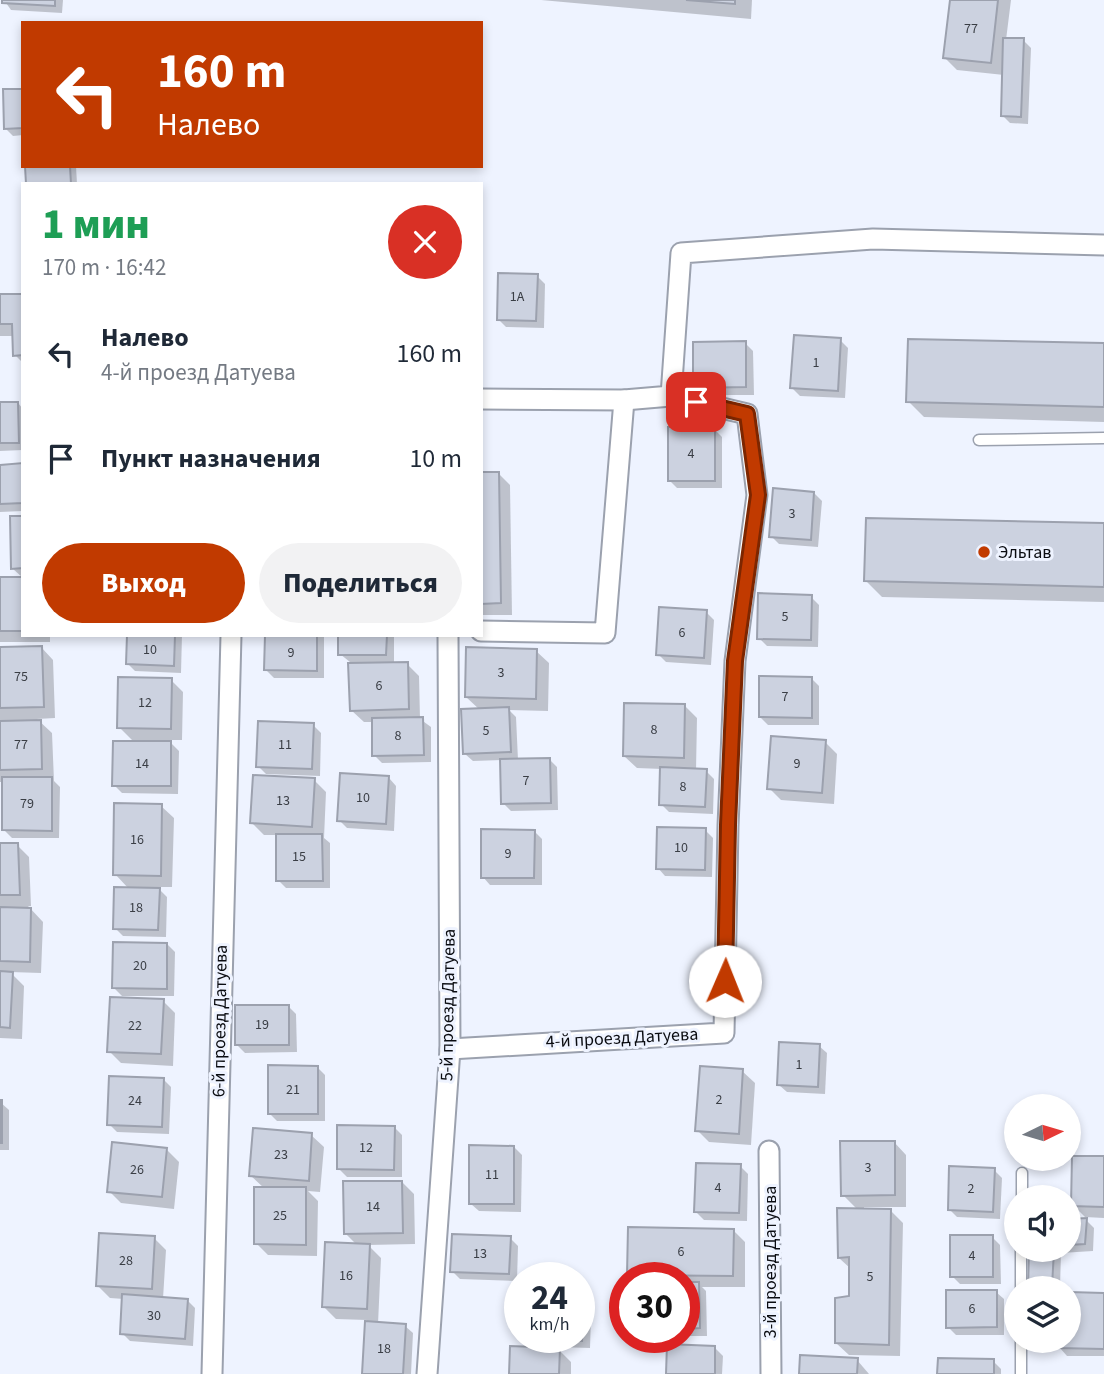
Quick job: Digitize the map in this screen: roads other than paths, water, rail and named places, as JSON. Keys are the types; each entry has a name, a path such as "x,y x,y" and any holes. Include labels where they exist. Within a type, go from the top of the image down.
{"street":[{"path":"483,400 624,401 671,396 681,253 873,239 1104,244"},
{"name":"4-й проезд Датуева","path":"450,1048 724,1032 728,825 735,661 758,495 747,414 671,396"},
{"path":"483,631 605,633 624,401"},
{"name":"6-й проезд Датуева","path":"212,1374 230,637"},
{"name":"5-й проезд Датуева","path":"427,1374 450,1048 448,637"},
{"name":"3-й проезд Датуева","path":"769,1150 771,1374"}],"lane":[{"path":"979,440 1104,438"},
{"path":"1022,1173 1022,1185"},
{"path":"1021,1353 1021,1374"}],"place":[{"name":"Эльтав","path":"984,552"}]}
